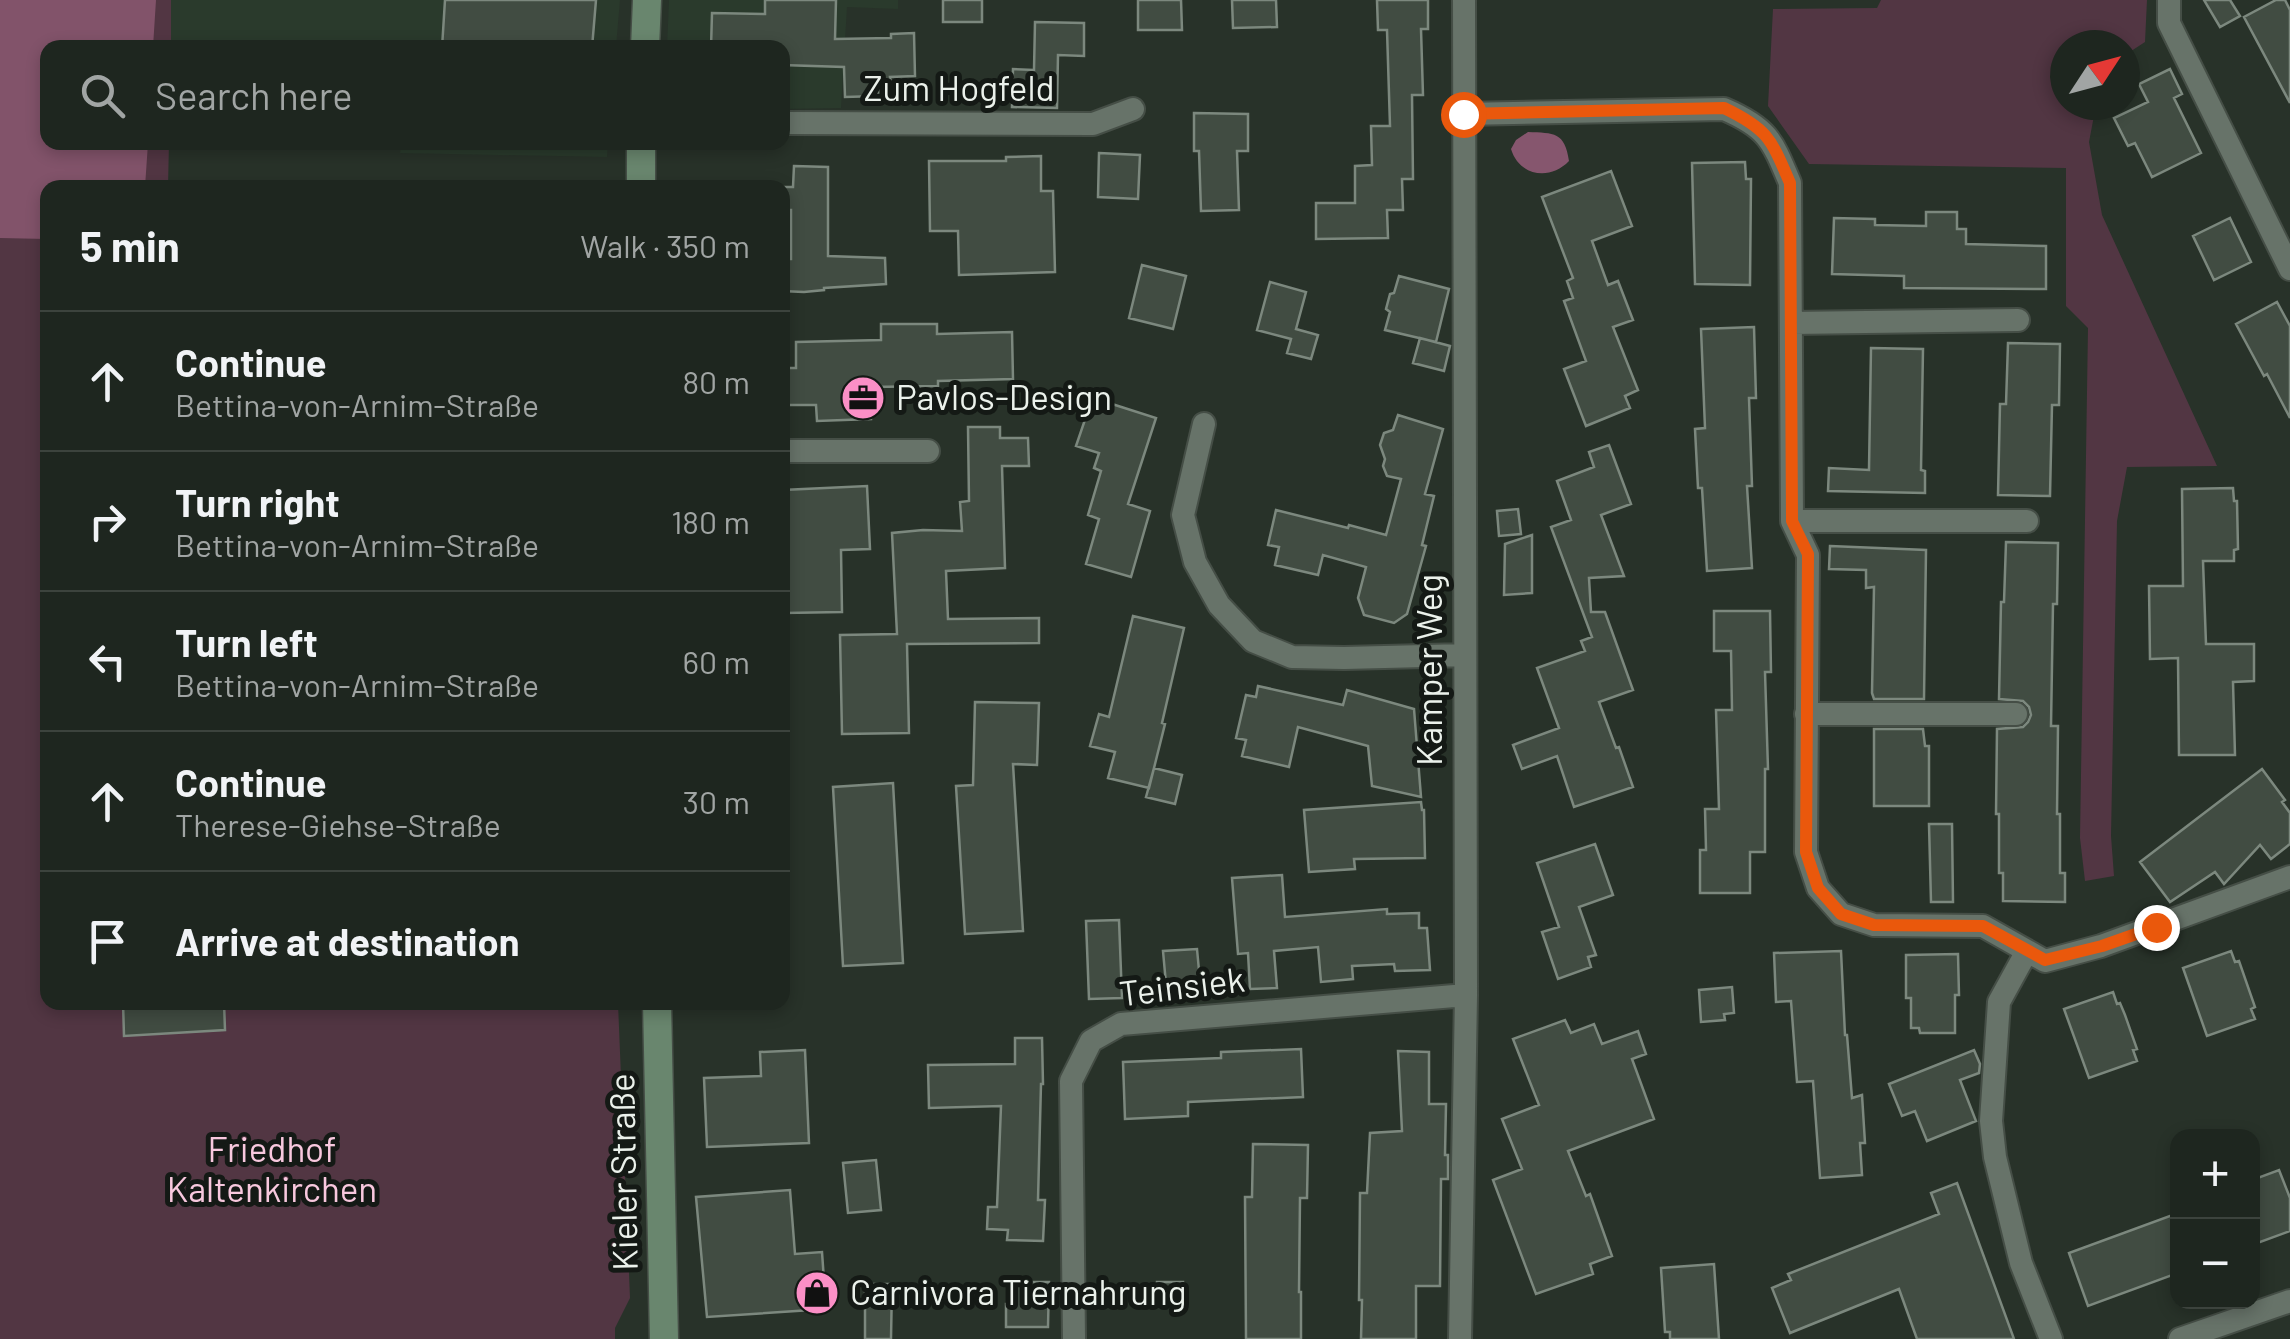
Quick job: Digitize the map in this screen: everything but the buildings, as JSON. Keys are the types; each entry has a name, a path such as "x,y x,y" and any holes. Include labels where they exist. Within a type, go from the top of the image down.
{"main road":[{"path":"645,40 647,0"},
{"path":"641,180 642,150"},
{"name":"Kieler Straße","path":"657,1010 664,1339"}],"street":[{"name":"Kamper Weg","path":"1460,1339 1466,996 1464,0"},
{"path":"2170,0 2169,23 2290,269"},
{"name":"Zum Hogfeld","path":"790,123 1092,124 1133,108"},
{"path":"1463,114 1724,108 1752,121 1772,140 1790,183 1792,521 1808,554 1806,852 1818,888 1841,914 1874,925 1983,926 2045,960 2102,946 2290,877"},
{"path":"1792,323 2018,320"},
{"path":"1204,424 1182,515 1195,562 1219,604 1253,641 1292,657 1465,655"},
{"path":"790,451 928,451"},
{"path":"1792,521 2027,521"},
{"path":"1806,714 2016,714"},
{"path":"2026,951 2000,1002 1991,1121 1995,1157 2021,1263 2051,1339"},
{"name":"Teinsiek","path":"1074,1339 1071,1081 1091,1041 1121,1024 1466,996"},
{"path":"2180,1339 2290,1301"}],"shaded area":[{"path":"0,0 156,0 153,40 40,40 40,150 148,150 145,180 40,180 40,239 0,238"},
{"path":"171,0 620,0 617,40 171,40"},
{"path":"669,0 898,0 898,9 847,7 841,108 790,109 790,40 667,40"},
{"path":"1528,132 1557,136 1565,144 1569,161 1544,173 1528,170 1511,149"},
{"path":"401,150 608,150 607,157 400,153"}],"green space":[{"name":"Friedhof Kaltenkirchen","path":"0,0 171,0 171,40 40,40 40,150 169,150 168,180 40,180 40,1010 618,1010 630,1298 615,1328 615,1339 0,1339"},
{"path":"1881,0 2147,0 2145,42 2140,45 2140,30 2050,30 2050,120 2093,120 2089,142 2102,215 2217,466 2127,467 2117,521 2111,836 2114,876 2085,881 2080,838 2088,328 2066,306 2066,168 1809,164 1768,106 1773,9 1877,8"}],"place":[{"name":"Pavlos-Design","path":"863,398"},
{"name":"Carnivora Tiernahrung","path":"817,1293"}],"route":[{"path":"1463,114 1724,108 1752,121 1772,140 1790,183 1792,521 1808,554 1806,852 1818,888 1841,914 1874,925 1983,926 2045,960 2156,927"}]}
